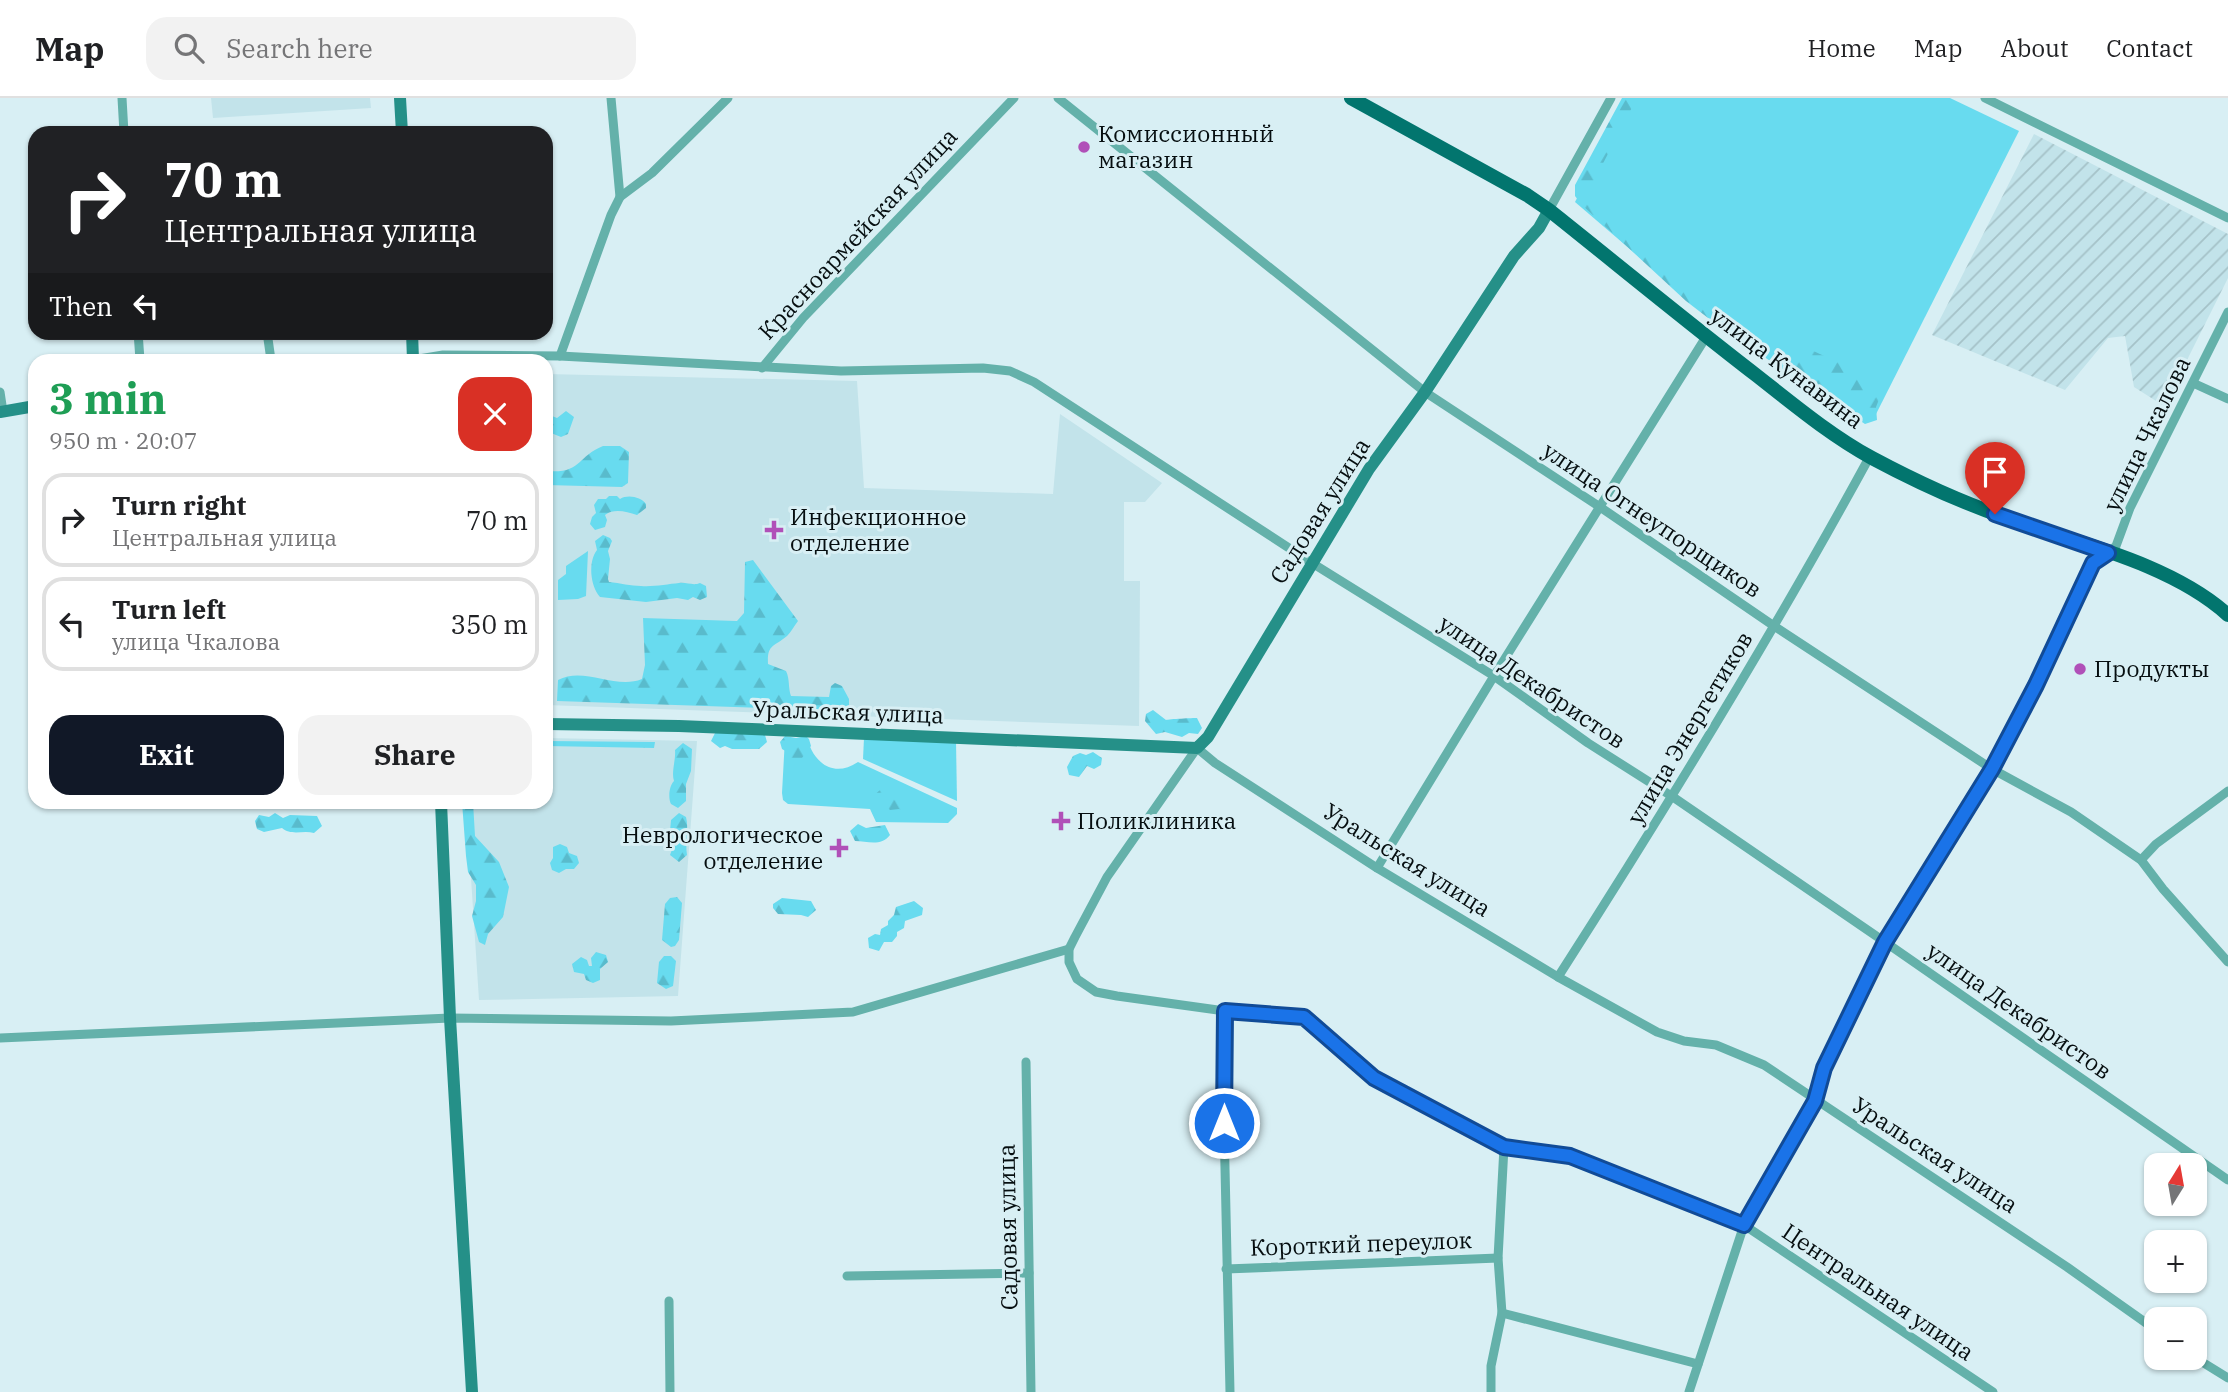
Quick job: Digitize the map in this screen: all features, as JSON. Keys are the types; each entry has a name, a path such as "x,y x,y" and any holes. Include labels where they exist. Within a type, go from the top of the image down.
{"main road":[{"name":"улица Кунавина","path":"1351,98 1527,195 1549,210 1706,337 1826,429 1870,456 1935,490 1995,514 2134,561 2187,584 2228,615"}],"street":[{"path":"122,98 124,126"},
{"path":"400,98 402,126"},
{"path":"611,98 620,197"},
{"path":"560,356 620,197 652,173 728,98"},
{"name":"Красноармейская улица","path":"762,368 803,318 1014,98"},
{"name":"улица Огнеупорщиков","path":"1058,98 1424,392 1992,769 2071,812 2141,860 2163,890 2228,962"},
{"name":"Садовая улица","path":"1069,949 1107,877 1197,748 1208,737 1369,470 1514,256 1539,228 1611,98"},
{"path":"1985,98 2228,218"},
{"name":"улица Чкалова","path":"1689,1392 1744,1225 1815,1101 1824,1068 1885,942 1992,769 2036,685 2093,563 2116,546 2130,508 2228,312"},
{"path":"1377,868 1706,337"},
{"name":"улица Декабристов","path":"553,356 841,371 983,368 1010,371 1034,382 1312,564 1494,676 2228,1180"},
{"path":"2193,383 2228,399"},
{"path":"0,391 1,412 28,407"},
{"name":"улица Энергетиков","path":"1558,978 1673,797 1870,456"},
{"name":"Уральская улица","path":"553,724 679,726 1197,748 1215,763 1377,868 1558,978 1657,1032 1684,1041 1716,1045 1764,1065 2144,1322"},
{"path":"2141,860 2156,844 2228,791"},
{"path":"441,809 450,1018 472,1392"},
{"path":"0,1038 450,1018 671,1021 853,1012 1069,949"},
{"name":"Центральная улица","path":"1069,949 1069,962 1077,979 1096,992 1225,1011 1304,1017 1374,1078 1504,1147 1570,1156 1744,1225 1993,1392"},
{"path":"1225,1011 1226,1269 1230,1392"},
{"name":"Садовая улица","path":"1026,1062 1031,1392"},
{"path":"1491,1392 1491,1366 1502,1313 1498,1258 1504,1147"},
{"name":"Короткий переулок","path":"1226,1269 1498,1258"},
{"path":"847,1276 1029,1273"},
{"path":"669,1301 670,1392"},
{"path":"1502,1313 1698,1364"},
{"path":"2207,1365 2228,1378"}],"shaded area":[{"path":"211,98 370,98 371,108 213,118"},
{"path":"2034,134 2228,234 2228,278 2164,406 2134,387 2125,336 2108,338 2065,390 1932,335"},
{"path":"553,374 857,381 864,488 1053,494 1060,414 1162,483 1145,502 1124,502 1124,581 1140,581 1139,726 553,705"},
{"path":"553,738 697,741 678,996 479,1000 466,809 553,809"}],"green space":[{"path":"1622,98 1637,98 1585,198 1723,318 1794,363 1809,349 1885,384 1876,407 1877,420 1865,424 1725,331 1686,301 1581,204 1575,196 1575,185"},
{"path":"1630,98 1950,98 2019,131 1873,420 1714,321 1575,202"},
{"path":"566,411 574,417 568,434 561,437 553,434 553,416 557,418"},
{"path":"603,446 620,446 629,452 628,483 622,487 553,485 553,471 573,467"},
{"path":"609,496 617,496 620,499 638,498 646,504 646,508 637,515 621,511 609,513 605,515 605,527 595,530 590,524 596,513 594,505 598,499 606,499"},
{"path":"603,535 612,541 608,551 609,582 633,586 700,583 706,586 707,597 700,600 693,597 688,600 677,598 646,602 600,597 594,587 591,567 597,550 595,541"},
{"path":"588,551 586,596 558,600 558,580 566,574 566,566"},
{"path":"753,560 798,621 787,636 770,649 768,664 786,671 791,696 829,697 831,686 835,683 842,686 849,699 849,711 557,701 558,680 568,676 589,676 621,682 642,679 645,665 643,618 737,621 744,613 745,562"},
{"path":"1153,710 1166,720 1197,718 1202,728 1198,734 1189,733 1182,737 1165,732 1156,734 1145,721 1146,714"},
{"path":"716,731 765,735 767,742 759,749 732,749 725,746 720,748 711,741"},
{"path":"785,736 806,736 809,739 811,746 799,762 792,762 787,752 782,749 780,742"},
{"path":"785,738 807,738 815,755 826,766 841,769 858,762 957,808 957,814 948,823 876,822 870,809 788,804 783,800 782,793"},
{"path":"864,738 956,741 957,801 863,759"},
{"path":"553,741 655,742 654,748 553,746"},
{"path":"683,743 692,749 691,771 686,784 686,801 678,808 671,804 670,792 674,781 675,750"},
{"path":"1093,752 1102,758 1101,765 1094,769 1087,766 1079,777 1069,775 1067,767 1073,756"},
{"path":"880,790 888,795 908,794 913,800 911,808 905,811 890,810 886,806 877,807 872,797"},
{"path":"463,809 473,809 475,836 499,862 509,887 503,917 488,934 485,945 479,942 472,916 476,885 468,872"},
{"path":"275,813 283,818 290,815 317,816 322,826 314,833 289,832 282,828 264,832 257,829 255,821 259,815 269,817"},
{"path":"679,813 686,817 687,855 679,862 670,855 673,847 669,842 671,820"},
{"path":"858,824 866,828 885,825 890,835 878,842 855,841 850,831"},
{"path":"560,844 567,847 569,853 577,856 579,863 574,869 559,873 552,870 550,863 553,847"},
{"path":"677,897 682,903 679,940 671,947 662,940 665,904 670,898"},
{"path":"782,898 811,901 816,910 808,917 778,914 773,904"},
{"path":"914,901 923,908 922,915 905,921 904,928 897,932 892,942 884,942 879,951 869,948 868,938 875,934 880,935 881,929 888,925 894,915 896,907"},
{"path":"596,952 606,955 608,962 600,969 600,980 593,983 586,980 584,974 574,972 572,964 581,957 592,966 591,958"},
{"path":"664,956 671,956 676,961 673,986 666,989 657,983 659,962"}],"place":[{"name":"Комиссионный магазин","path":"1084,147"},
{"name":"Инфекционное отделение","path":"774,530"},
{"name":"Продукты","path":"2080,669"},
{"name":"Поликлиника","path":"1061,821"},
{"name":"Неврологическое отделение","path":"839,848"}],"route":[{"path":"1224,1123 1225,1011 1304,1017 1374,1078 1504,1147 1570,1156 1744,1225 1815,1101 1824,1068 1885,942 1992,769 2036,685 2093,563 2108,553 1995,514"}]}
